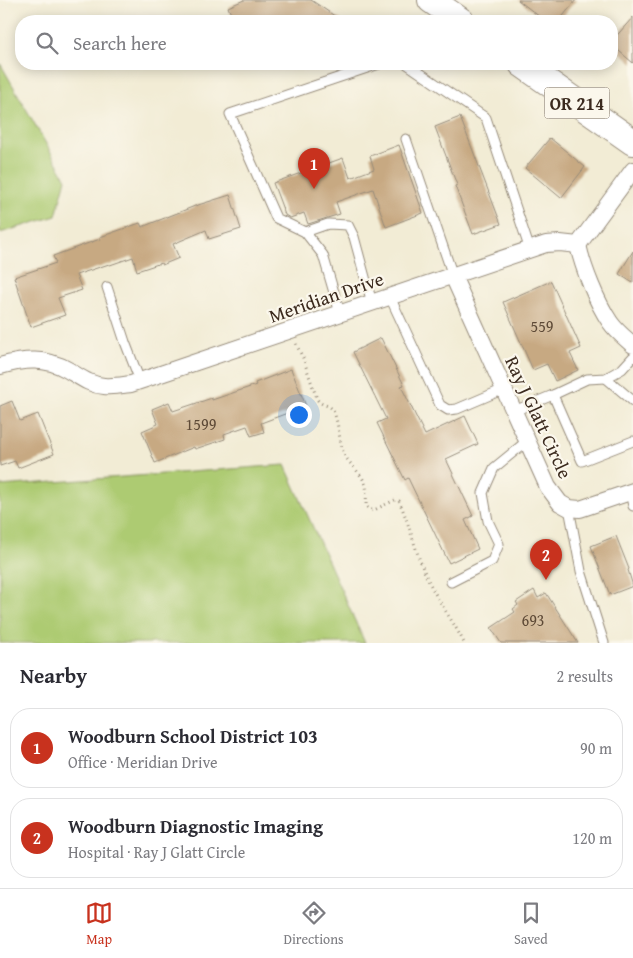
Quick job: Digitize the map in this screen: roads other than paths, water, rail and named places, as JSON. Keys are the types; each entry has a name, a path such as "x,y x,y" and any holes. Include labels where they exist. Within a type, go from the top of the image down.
{"main road":[{"path":"431,0 452,15"},
{"name":"OR 214","path":"531,70 633,142"}],"street":[{"path":"633,170 578,245 581,260 604,312 612,324 633,345"},
{"name":"Meridian Drive","path":"0,366 25,360 48,361 69,370 83,380 95,384 111,386 131,384 546,244 578,245"},
{"name":"Ray J Glatt Circle","path":"453,276 548,487 560,503 569,508"},
{"path":"569,508 580,509 632,497"}],"lane":[{"path":"336,315 323,255 305,232 276,218 230,114 361,70"},
{"path":"416,70 486,118 530,250"},
{"path":"406,139 453,276"},
{"path":"305,232 328,224 348,225 354,237 372,303"},
{"path":"107,287 140,381"},
{"path":"390,297 440,405 448,410 457,408 504,390"},
{"path":"514,411 587,379 606,378 622,369 633,357"},
{"path":"606,378 633,401"},
{"path":"553,395 582,461 633,441"},
{"path":"451,582 492,561 499,544 488,521 483,493 494,468 527,441"},
{"path":"569,508 581,570 604,643"}],"place":[{"name":"Woodburn School District 103","path":"314,189"},
{"name":"Woodburn Diagnostic Imaging","path":"546,580"}]}
